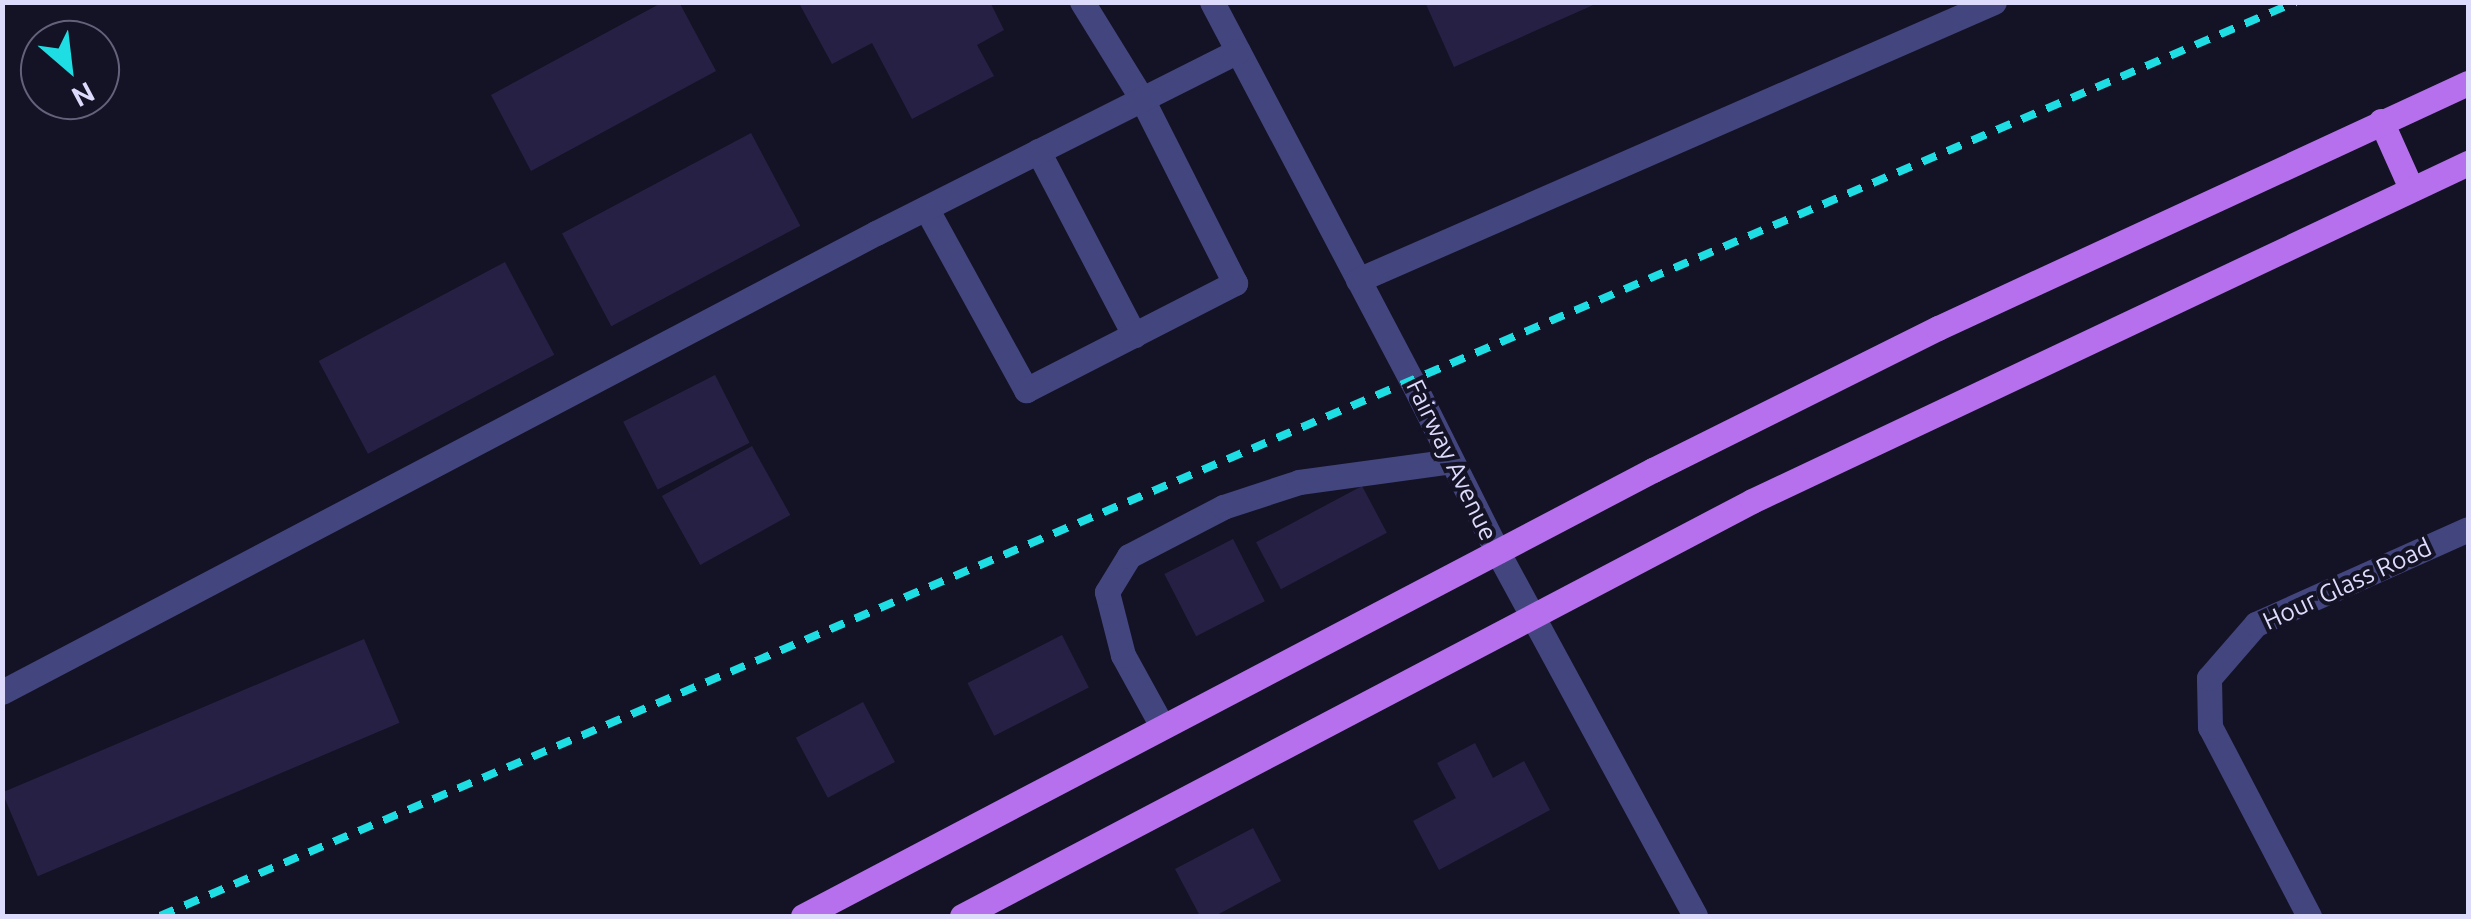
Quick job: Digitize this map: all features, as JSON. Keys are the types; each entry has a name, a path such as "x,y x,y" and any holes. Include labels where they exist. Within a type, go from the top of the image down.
{"main road":[{"path":"803,916 1496,549 1938,328 2468,82"},
{"path":"2380,121 2411,188"},
{"path":"962,916 1768,493 2468,163"}],"street":[{"path":"926,208 1026,390 1235,283 1142,99 1082,2"},
{"name":"Fairway Avenue","path":"1212,2 1687,914"},
{"path":"1358,280 1994,2"},
{"path":"2,692 926,208 1238,51"},
{"path":"1038,152 1134,335"},
{"path":"1162,726 1123,655 1108,592 1128,556 1222,507 1299,482 1452,460"},
{"name":"Hour Glass Road","path":"2310,916 2210,728 2209,678 2256,624 2468,529"}],"building":[{"path":"663,2 679,2 716,71 531,171 491,95"},
{"path":"990,2 1004,30 977,45 994,76 912,119 872,43 832,64 800,5"},
{"path":"1425,2 1600,2 1454,67"},
{"path":"751,133 800,226 611,326 562,233"},
{"path":"505,262 554,355 368,454 319,361"},
{"path":"715,375 750,443 658,489 623,422"},
{"path":"752,446 790,515 700,565 662,496"},
{"path":"1362,486 1387,533 1281,589 1256,542"},
{"path":"1233,539 1265,601 1196,636 1164,574"},
{"path":"1062,635 1089,688 994,736 968,683"},
{"path":"364,639 400,723 38,876 2,793"},
{"path":"863,702 895,762 828,798 796,738"},
{"path":"1475,743 1493,778 1524,761 1550,810 1439,870 1413,821 1456,798 1437,763"},
{"path":"1253,828 1281,881 1215,916 1200,916 1175,869"}],"railway":[{"path":"160,916 2296,2"}]}
